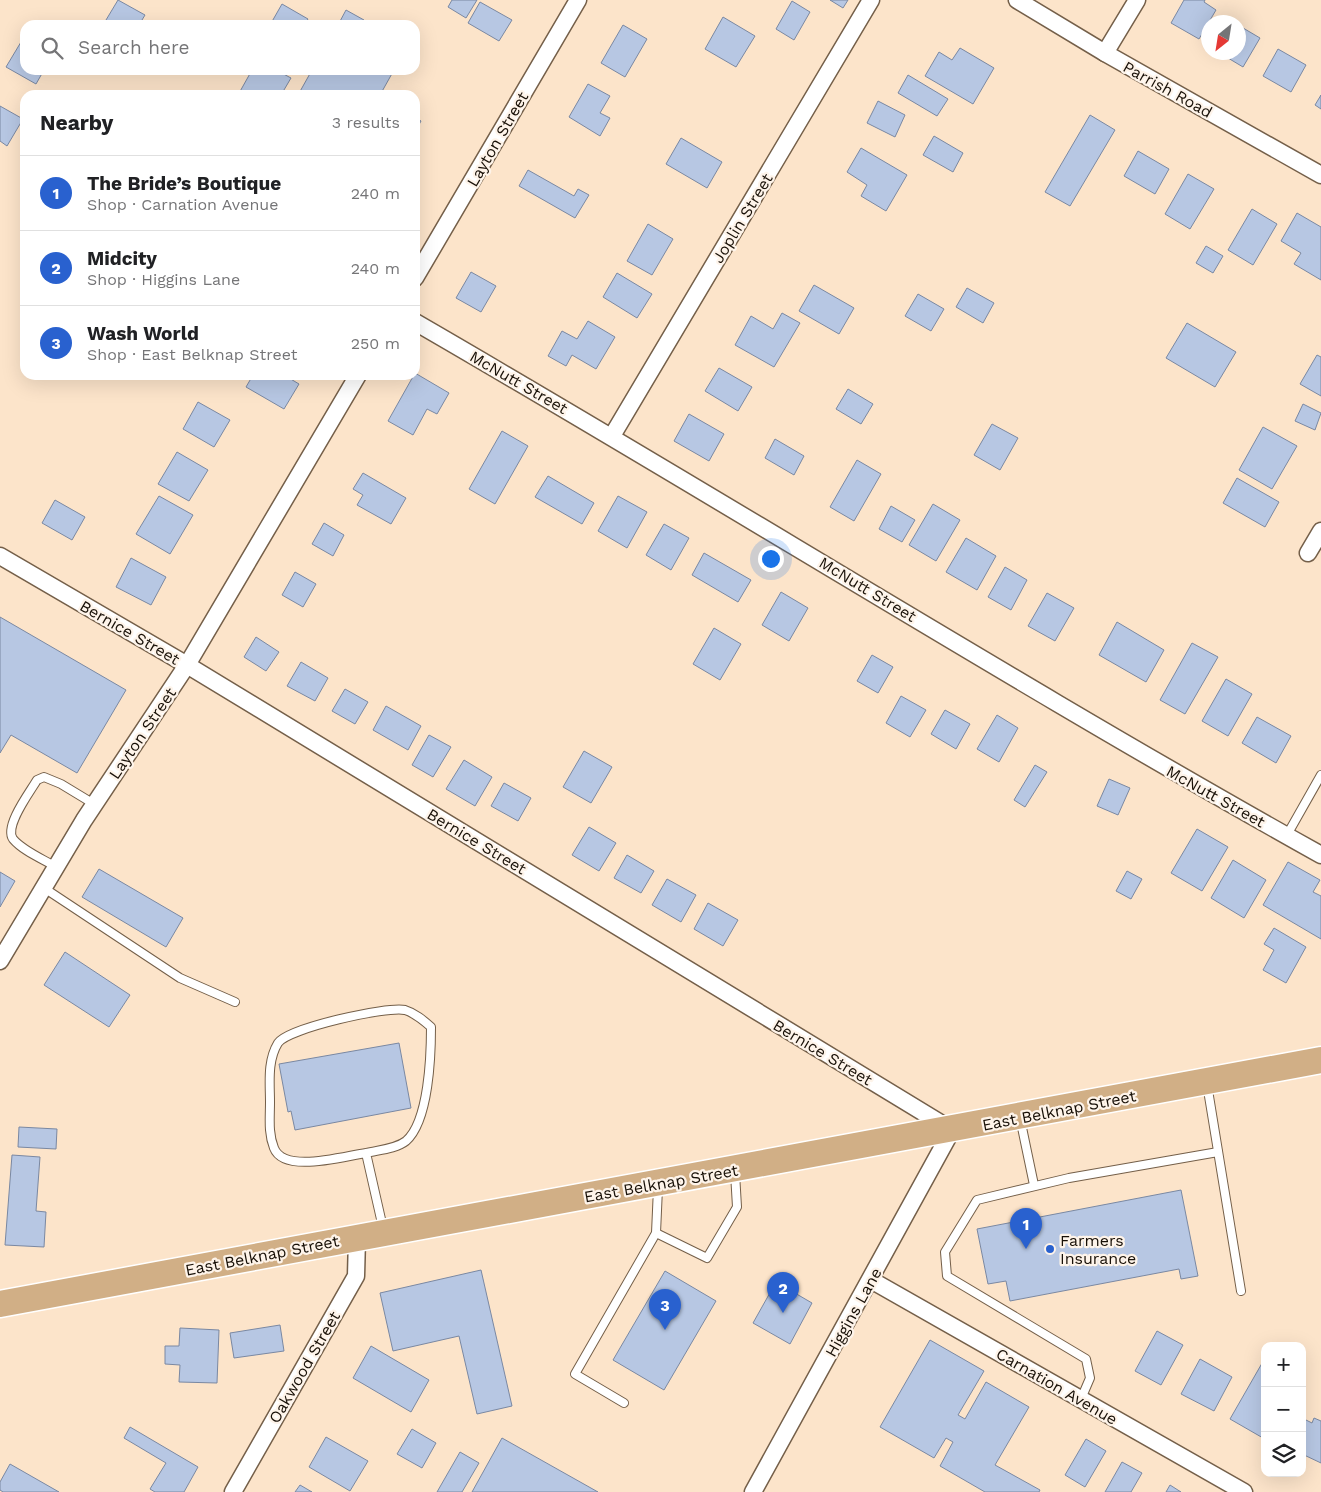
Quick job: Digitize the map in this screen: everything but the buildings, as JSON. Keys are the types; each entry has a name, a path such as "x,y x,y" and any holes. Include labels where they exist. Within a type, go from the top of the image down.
{"main road":[{"name":"East Belknap Street","path":"0,1304 952,1130 1321,1060"}],"street":[{"name":"Layton Street","path":"420,269 578,0"},
{"name":"Joplin Street","path":"612,436 871,0"},
{"name":"Parrish Road","path":"1017,0 1105,54 1321,175"},
{"path":"1105,54 1137,0"},
{"name":"McNutt Street","path":"420,325 612,436 1137,751 1321,855"},
{"name":"Layton Street","path":"0,960 94,804 187,665 355,380"},
{"path":"1308,553 1321,531"},
{"name":"Bernice Street","path":"0,556 187,665 952,1130"},
{"name":"Higgins Lane","path":"753,1492 952,1130"},
{"name":"Oakwood Street","path":"232,1492 356,1276 357,1238"},
{"name":"Carnation Avenue","path":"871,1280 1244,1492"}],"lane":[{"path":"1287,836 1321,775"},
{"path":"56,867 19,844 13,838 11,832 12,823 37,780 44,777 52,780 94,804"},
{"path":"44,888 180,978 235,1002"},
{"path":"404,1010 418,1016 430,1026 431,1055 422,1108 415,1128 406,1141 394,1147 366,1153 300,1163 282,1158 274,1150 270,1134 270,1064 279,1042 288,1034 357,1015 404,1010"},
{"path":"1207,1082 1241,1291"},
{"path":"1020,1117 1034,1185"},
{"path":"1081,1399 1090,1378 1086,1358 948,1276 944,1252 977,1200 1034,1185 1218,1152"},
{"path":"366,1153 384,1233"},
{"path":"656,1232 708,1258 737,1207 734,1170"},
{"path":"624,1403 575,1374 656,1232 658,1183"}],"place":[{"name":"The Bride’s Boutique","path":"1026,1249"},
{"name":"Farmers Insurance","path":"1050,1249"},
{"name":"Midcity","path":"783,1313"},
{"name":"Wash World","path":"665,1330"}]}
